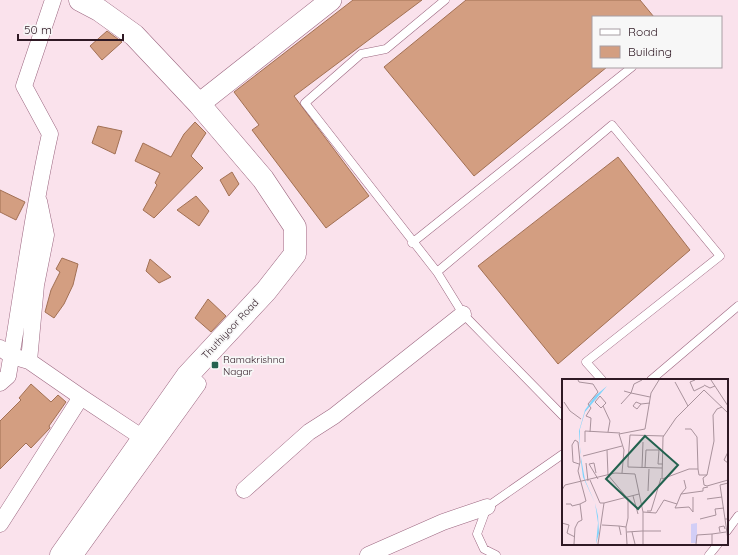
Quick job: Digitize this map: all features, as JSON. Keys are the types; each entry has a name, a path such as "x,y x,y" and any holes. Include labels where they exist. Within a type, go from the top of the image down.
{"main road":[{"name":"Thuthiyoor Road","path":"61,555 187,376 266,291 295,254 295,227 263,179 199,104 134,35 99,10 80,0"}],"street":[{"path":"0,383 8,376 6,352 37,189 50,134 24,86 53,0"},
{"path":"199,104 331,0"},
{"path":"29,361 36,285 46,235 37,189"},
{"path":"244,490 309,432 334,416 463,314"},
{"path":"6,352 29,361 81,398 143,438"},
{"path":"75,555 198,384 187,376"},
{"path":"0,524 81,398"},
{"path":"368,555 443,522 486,507"}],"lane":[{"path":"445,0 386,49 361,54 305,103 412,243 437,272 463,314 562,415"},
{"path":"412,243 631,68"},
{"path":"437,272 612,125 720,256 586,362 601,379"},
{"path":"652,379 738,306"},
{"path":"496,555 484,549 477,534 486,507 562,455"},
{"path":"728,531 738,516"},
{"path":"709,555 717,545"}],"building":[{"path":"353,0 422,0 294,96 369,196 326,228 252,130 259,125 234,92"},
{"path":"466,0 640,0 653,16 592,16 592,68 606,68 474,176 384,67"},
{"path":"107,31 122,42 102,60 90,46"},
{"path":"195,122 206,133 191,156 203,168 154,218 143,210 157,185 155,183 160,173 135,161 143,143 171,157 184,134"},
{"path":"98,126 122,131 115,154 92,143"},
{"path":"618,157 690,250 558,364 478,266"},
{"path":"232,172 239,184 229,196 220,180"},
{"path":"0,190 25,202 16,220 0,212"},
{"path":"196,196 209,211 199,226 177,210"},
{"path":"62,258 78,264 73,285 64,304 54,318 45,312 51,290 60,272 56,269"},
{"path":"150,259 171,277 159,283 146,271"},
{"path":"208,299 226,316 211,332 195,318"},
{"path":"31,384 51,402 58,395 66,402 49,426 50,428 31,448 26,443 0,469 0,421 21,400 19,398"}],"place":[{"name":"Ramakrishna Nagar","path":"215,365"}]}
